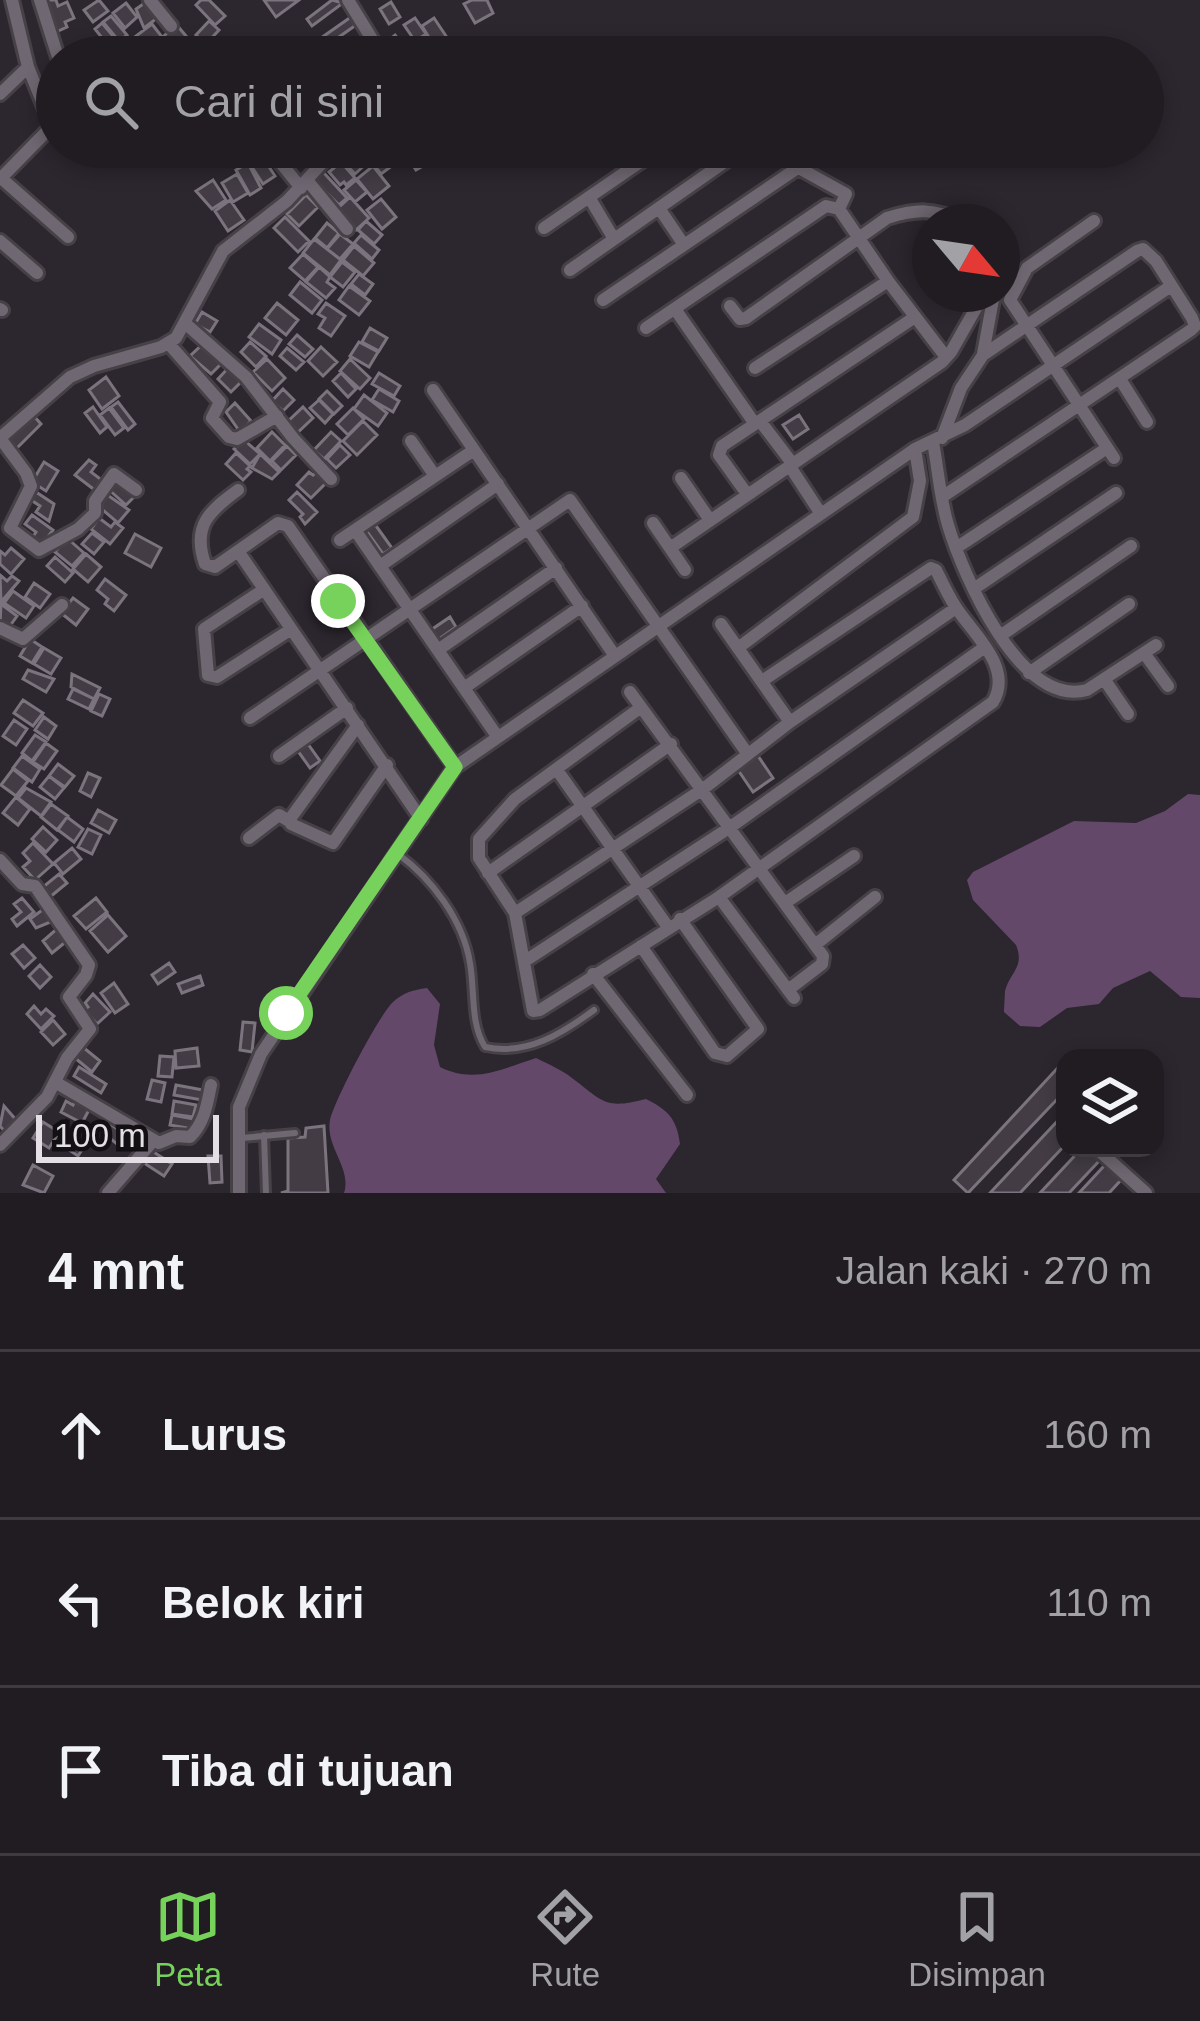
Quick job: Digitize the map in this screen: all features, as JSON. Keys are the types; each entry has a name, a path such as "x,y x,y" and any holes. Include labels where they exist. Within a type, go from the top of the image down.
{"street":[{"path":"40,0 51,36"},
{"path":"150,0 171,26"},
{"path":"348,0 369,36"},
{"path":"0,15 12,2"},
{"path":"12,2 36,87"},
{"path":"0,94 28,67"},
{"path":"36,143 0,178 68,237"},
{"path":"288,168 347,229"},
{"path":"136,490 114,474 95,501 95,513 78,530 37,549 10,528 31,486 0,439 70,377 169,344 187,324 223,251 318,168"},
{"path":"544,228 631,168"},
{"path":"570,270 716,168"},
{"path":"603,300 798,168"},
{"path":"801,168 846,194 839,209"},
{"path":"589,197 614,239"},
{"path":"646,328 826,206 839,209 946,357"},
{"path":"659,208 684,245"},
{"path":"730,306 740,319 746,318 886,218 912,210"},
{"path":"956,548 1111,453 1010,300 1034,262 1094,221"},
{"path":"0,242 37,273"},
{"path":"942,497 1195,326 1143,249 983,356 938,440 942,497 956,548 1000,636 1029,673 1076,693 1150,649 1168,686"},
{"path":"754,368 888,281"},
{"path":"239,1193 238,1107 261,1054 455,767 915,449 938,440 1171,286"},
{"path":"675,309 791,464 821,514"},
{"path":"670,548 946,357 973,312"},
{"path":"983,356 991,312"},
{"path":"747,494 718,452 915,316"},
{"path":"187,324 246,377 331,478"},
{"path":"169,344 220,402 212,418 229,437 237,440 277,416"},
{"path":"1120,380 1147,422"},
{"path":"433,390 615,656"},
{"path":"411,441 435,476"},
{"path":"738,648 913,517 920,481 915,449"},
{"path":"340,541 474,450"},
{"path":"681,478 710,520"},
{"path":"380,566 498,484"},
{"path":"238,490 207,515 200,533 205,563 215,567 278,523 288,526 455,767"},
{"path":"975,589 1116,493"},
{"path":"250,718 570,500 747,754"},
{"path":"653,524 685,570"},
{"path":"355,530 497,736"},
{"path":"1000,636 1132,546"},
{"path":"238,551 421,819"},
{"path":"438,650 556,568"},
{"path":"640,708 515,799 479,839 477,849 488,873 515,913 529,1004 536,1012 719,897 993,702 1000,683 996,666 936,570 926,570 762,681"},
{"path":"263,590 204,628 208,675 217,677 290,630"},
{"path":"1029,673 1129,604"},
{"path":"0,628 23,639 62,605"},
{"path":"464,688 582,607"},
{"path":"515,913 703,789 790,722 956,608"},
{"path":"722,624 790,722"},
{"path":"525,961 729,828 985,647"},
{"path":"1104,679 1128,713"},
{"path":"631,692 823,956 822,964 790,994 719,897"},
{"path":"279,756 347,708"},
{"path":"289,821 358,725"},
{"path":"488,873 671,745"},
{"path":"249,838 279,815 333,843 387,765"},
{"path":"557,770 640,887 758,1028 727,1056 715,1053 641,946"},
{"path":"784,904 854,856"},
{"path":"0,860 22,884 35,886 88,965 69,997 90,1029 72,1050 47,1097 0,1145"},
{"path":"815,945 875,897"},
{"path":"592,974 687,1095"},
{"path":"56,1082 159,1143 196,1132 211,1085"},
{"path":"108,1193 153,1141"},
{"path":"1106,1157 1146,1193"}],"lane":[{"path":"398,854 431,885 464,940 477,1029 485,1047 506,1049 555,1039 594,1010"},
{"path":"238,1138 295,1132"},
{"path":"264,1135 266,1193"}],"shaded area":[{"path":"1188,794 1200,795 1200,998 1181,997 1150,971 1113,988 1099,1004 1067,1008 1040,1027 1020,1026 1004,1012 1005,991 1019,959 1016,945 973,900 967,880 973,872 1074,821 1136,823 1165,811"},
{"path":"427,988 440,1004 434,1045 440,1067 476,1075 536,1058 605,1101 621,1104 646,1099 666,1111 680,1144 656,1179 666,1193 344,1193 344,1175 329,1130 333,1110 386,1010 405,994"}],"building":[{"path":"45,0 56,0 58,6 67,2 74,18 65,22 67,27 56,32"},
{"path":"99,0 108,11 93,22 84,10"},
{"path":"149,0 160,16 144,28 136,9"},
{"path":"209,0 225,16 215,25 196,5"},
{"path":"264,0 299,0 276,17"},
{"path":"332,0 343,3 312,26 307,19"},
{"path":"487,0 493,13 475,23 464,4"},
{"path":"391,2 400,17 389,24 380,9"},
{"path":"126,3 137,17 125,28 113,13"},
{"path":"111,16 127,35 115,36 103,22"},
{"path":"351,17 356,25 340,36 324,36"},
{"path":"415,18 426,34 412,36 404,25"},
{"path":"434,18 446,36 428,36 422,26"},
{"path":"209,21 219,30 213,36 196,35"},
{"path":"102,23 113,36 101,36 95,29"},
{"path":"152,24 161,36 136,36"},
{"path":"176,24 186,36 164,36"},
{"path":"251,168 261,188 250,195 236,170"},
{"path":"253,168 270,168 275,176 263,184"},
{"path":"346,168 355,178 340,185 329,172"},
{"path":"375,168 389,186 373,199 357,179"},
{"path":"323,172 347,198 339,205 314,180"},
{"path":"237,174 248,193 233,202 222,183"},
{"path":"213,180 226,200 212,209 196,191"},
{"path":"356,180 367,192 355,202 344,190"},
{"path":"306,195 318,207 299,226 287,214"},
{"path":"350,197 369,218 356,230 334,212"},
{"path":"381,199 396,217 382,229 367,210"},
{"path":"230,200 244,220 228,231 215,211"},
{"path":"285,217 309,241 298,252 274,228"},
{"path":"366,221 382,235 374,244 358,230"},
{"path":"327,223 339,233 327,248 315,238"},
{"path":"340,234 353,244 340,259 327,249"},
{"path":"361,235 379,250 372,259 354,243"},
{"path":"314,239 341,260 330,275 303,253"},
{"path":"354,246 374,263 363,276 343,260"},
{"path":"303,254 318,267 305,281 290,268"},
{"path":"342,262 355,272 343,287 330,277"},
{"path":"319,267 335,288 326,298 306,282"},
{"path":"359,274 373,284 365,295 351,284"},
{"path":"300,282 322,300 312,313 290,295"},
{"path":"349,286 370,301 359,315 339,300"},
{"path":"277,303 298,320 286,335 265,318"},
{"path":"326,303 345,316 331,336 319,328 325,318 318,314"},
{"path":"202,312 217,321 210,332 195,324"},
{"path":"259,324 281,340 272,354 249,337"},
{"path":"370,328 387,338 379,351 362,342"},
{"path":"297,335 313,349 305,357 289,344"},
{"path":"205,342 223,362 211,374 190,356"},
{"path":"250,342 266,356 256,367 241,352"},
{"path":"359,342 378,352 369,367 350,356"},
{"path":"321,347 337,362 323,376 308,361"},
{"path":"287,348 304,362 296,370 280,356"},
{"path":"267,359 285,378 272,391 253,372"},
{"path":"350,359 370,378 360,389 340,371"},
{"path":"230,366 244,379 231,392 218,379"},
{"path":"341,373 356,389 348,397 333,381"},
{"path":"379,373 400,386 394,396 372,384"},
{"path":"106,377 119,396 102,409 89,390"},
{"path":"283,389 294,400 283,411 272,401"},
{"path":"379,389 399,401 393,412 372,400"},
{"path":"327,391 342,406 334,414 319,399"},
{"path":"364,395 387,413 378,426 354,409"},
{"path":"319,400 333,414 325,423 310,408"},
{"path":"118,402 135,424 128,430 111,407"},
{"path":"235,403 251,421 240,432 226,412"},
{"path":"93,407 107,427 100,433 85,413"},
{"path":"303,407 313,418 295,435 285,424"},
{"path":"109,408 124,428 115,435 100,415"},
{"path":"353,408 364,419 348,435 337,424"},
{"path":"32,414 41,424 16,449 6,439"},
{"path":"799,415 808,429 793,439 783,425"},
{"path":"363,421 377,435 357,455 343,441"},
{"path":"272,432 285,445 270,461 257,448"},
{"path":"331,432 341,441 324,459 314,450"},
{"path":"243,439 260,454 250,464 234,449"},
{"path":"340,445 350,455 336,468 327,459"},
{"path":"287,446 296,455 281,470 272,461"},
{"path":"236,453 250,466 243,480 226,464"},
{"path":"260,454 279,472 272,479 252,468"},
{"path":"89,460 96,465 91,472 103,481 96,491 75,475"},
{"path":"44,462 58,471 46,491 32,482"},
{"path":"318,471 328,481 311,498 297,485 309,472"},
{"path":"117,477 136,495 126,505 107,488"},
{"path":"36,492 54,504 49,521 36,512 40,506 31,500"},
{"path":"297,492 317,512 305,524 303,514 289,500"},
{"path":"106,494 129,510 118,523 97,505"},
{"path":"32,515 53,530 42,545 25,524"},
{"path":"99,518 111,527 115,522 123,528 110,544 91,529"},
{"path":"374,523 392,548 383,554 365,529"},
{"path":"92,533 104,542 94,554 82,544"},
{"path":"135,534 161,548 151,567 125,553"},
{"path":"67,538 84,553 72,566 55,552"},
{"path":"11,548 24,559 11,574 0,564 0,551 5,555"},
{"path":"86,554 101,567 88,582 73,569"},
{"path":"55,557 73,573 65,582 47,566"},
{"path":"0,575 7,581 12,576 19,581 1,602"},
{"path":"105,579 126,595 114,611 97,590"},
{"path":"34,583 50,594 40,608 25,597"},
{"path":"13,591 34,606 26,618 4,603"},
{"path":"73,598 88,609 76,625 61,613"},
{"path":"1,604 17,616 7,630 0,625"},
{"path":"450,617 456,627 435,642 428,632"},
{"path":"30,639 42,647 32,663 20,656"},
{"path":"44,648 61,658 51,674 34,664"},
{"path":"28,670 54,679 46,692 23,679"},
{"path":"72,674 100,688 94,699 71,687"},
{"path":"73,689 94,699 89,709 68,699"},
{"path":"99,694 110,699 102,716 91,711"},
{"path":"23,700 43,713 33,726 14,713"},
{"path":"44,717 56,726 48,739 35,730"},
{"path":"14,720 27,729 16,745 3,736"},
{"path":"35,735 46,742 32,761 22,753"},
{"path":"46,743 57,751 44,769 33,762"},
{"path":"308,744 320,761 310,768 298,751"},
{"path":"756,753 773,778 753,792 738,770"},
{"path":"22,756 40,769 32,782 13,768"},
{"path":"58,764 74,776 65,787 49,776"},
{"path":"13,769 28,781 16,796 1,785"},
{"path":"88,773 100,778 91,797 80,791"},
{"path":"49,776 64,788 55,799 40,787"},
{"path":"26,788 51,802 41,816 18,798"},
{"path":"16,797 30,809 18,825 3,813"},
{"path":"51,804 68,816 57,830 41,817"},
{"path":"98,810 116,820 109,833 91,823"},
{"path":"67,817 83,829 74,842 58,830"},
{"path":"43,827 57,840 46,852 32,839"},
{"path":"88,829 101,835 92,854 78,847"},
{"path":"33,843 53,864 35,880 23,867 30,861 23,853"},
{"path":"72,848 81,859 63,874 54,863"},
{"path":"59,874 67,883 50,897 43,887"},
{"path":"22,898 34,912 17,926 12,919 21,912 14,904"},
{"path":"96,898 107,912 86,929 74,916"},
{"path":"45,908 53,921 36,928 30,919"},
{"path":"108,915 126,936 108,952 90,931"},
{"path":"58,928 68,940 52,953 43,941"},
{"path":"23,945 35,958 24,968 12,954"},
{"path":"169,963 175,972 158,984 152,975"},
{"path":"40,965 51,977 40,988 29,976"},
{"path":"200,976 203,985 182,993 178,984"},
{"path":"114,983 128,1004 115,1013 101,993"},
{"path":"93,994 110,1012 97,1024 84,1010"},
{"path":"34,1006 41,1014 46,1009 54,1016 41,1029 27,1014"},
{"path":"53,1020 65,1034 53,1045 41,1032"},
{"path":"243,1022 255,1023 252,1052 240,1050"},
{"path":"84,1048 100,1061 92,1072 75,1058"},
{"path":"197,1048 199,1066 176,1068 175,1051"},
{"path":"160,1056 174,1057 172,1077 158,1076"},
{"path":"79,1067 106,1084 101,1093 74,1076"},
{"path":"1056,1070 1056,1100 968,1193 954,1180"},
{"path":"152,1080 165,1083 161,1102 147,1099"},
{"path":"176,1085 203,1090 202,1100 174,1095"},
{"path":"75,1100 90,1108 82,1123 61,1112 66,1101 73,1105"},
{"path":"174,1101 196,1105 193,1117 172,1114"},
{"path":"4,1106 17,1121 5,1132 0,1126"},
{"path":"172,1115 194,1119 193,1129 170,1125"},
{"path":"43,1122 59,1132 49,1148 33,1138"},
{"path":"109,1123 130,1138 122,1148 102,1132"},
{"path":"1056,1123 1056,1155 1020,1193 990,1193"},
{"path":"324,1126 328,1193 281,1193 288,1191 288,1138 305,1137 306,1128"},
{"path":"66,1132 85,1145 78,1156 59,1143"},
{"path":"149,1149 172,1164 164,1176 141,1161"},
{"path":"208,1156 221,1156 222,1182 210,1183"},
{"path":"1074,1157 1101,1159 1069,1193 1040,1193"},
{"path":"33,1165 53,1176 44,1193 23,1185"},
{"path":"1105,1165 1121,1180 1109,1193 1079,1193"}],"route":[{"path":"286,1013 455,767 338,601"}]}
